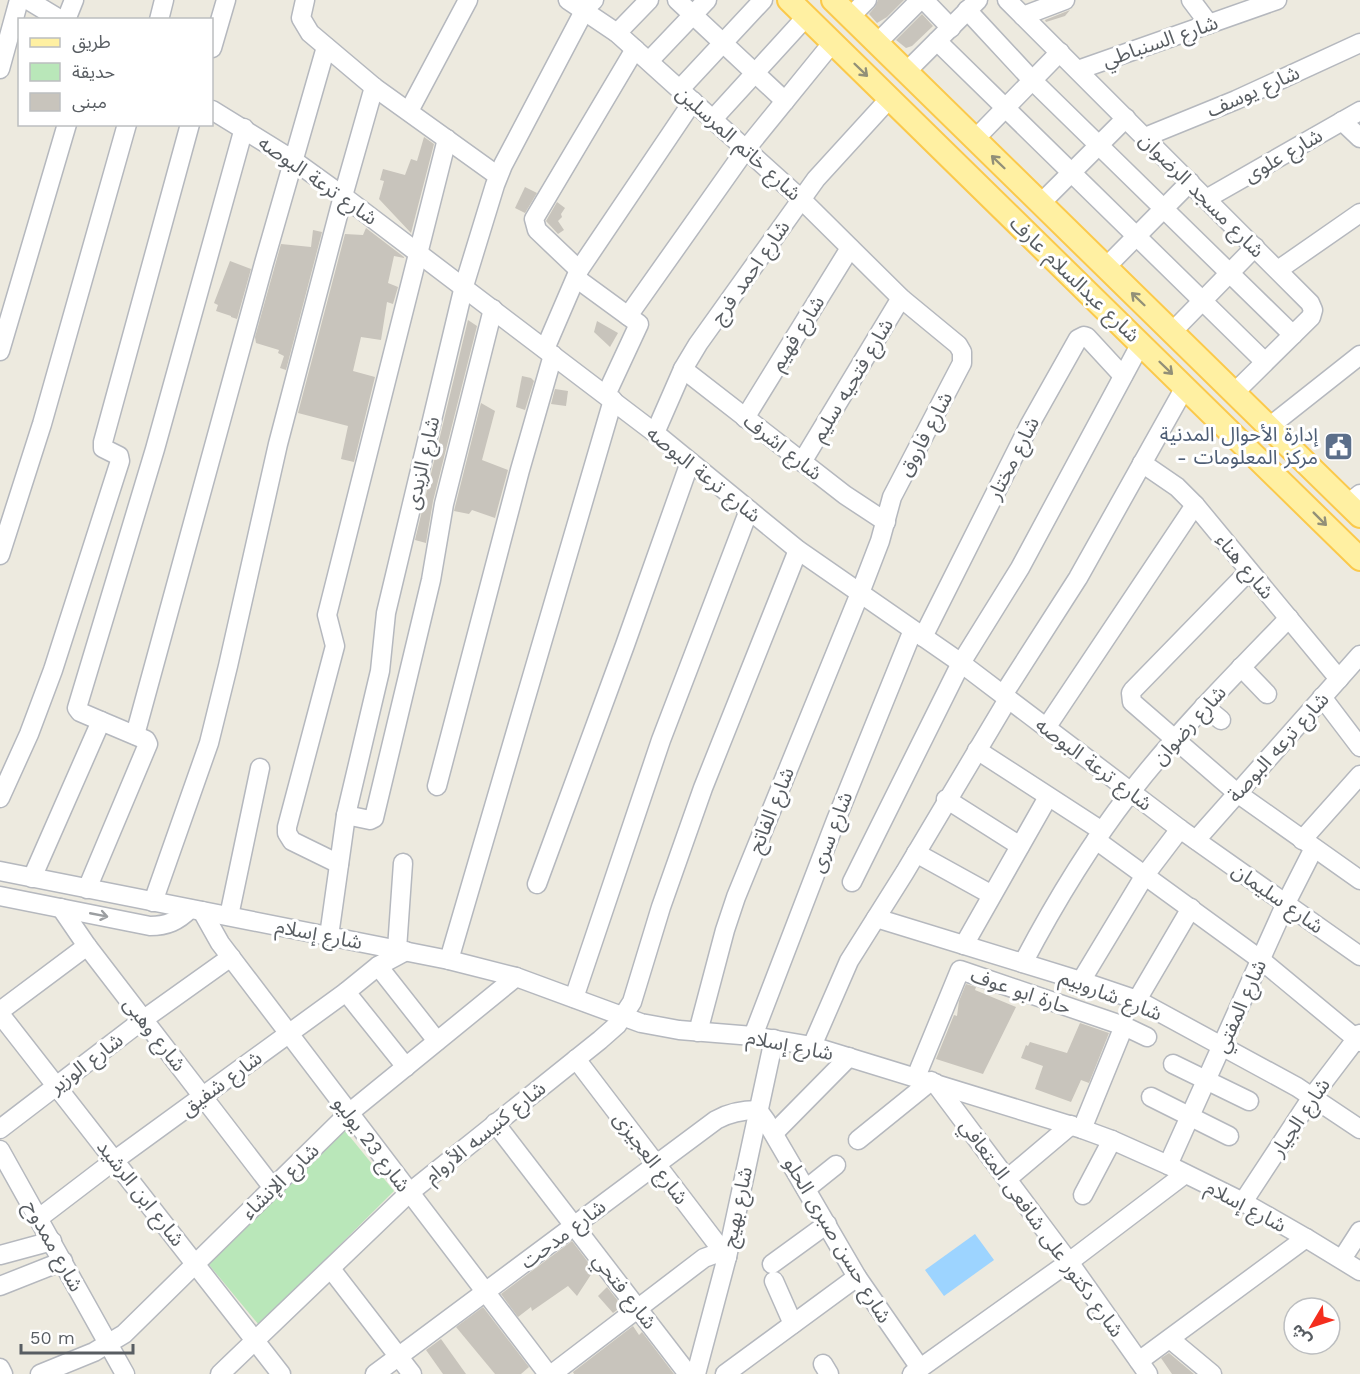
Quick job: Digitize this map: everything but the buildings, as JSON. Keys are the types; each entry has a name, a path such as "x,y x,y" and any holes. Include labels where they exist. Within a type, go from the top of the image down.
{"main road":[{"name":"شارع عبدالسلام عارف","path":"789,0 1360,559"},
{"name":"شارع عبدالسلام عارف","path":"833,0 1324,481 1356,504"},
{"path":"1262,462 1273,457 1277,452 1279,441 1273,431"},
{"path":"1301,500 1301,494 1308,484 1319,480 1324,481"}],"street":[{"path":"0,69 19,0"},
{"path":"28,0 58,18"},
{"path":"67,18 74,0"},
{"path":"160,18 164,0"},
{"path":"213,45 226,0"},
{"path":"305,0 302,18 305,27 326,47 374,87 498,176"},
{"path":"409,111 468,0"},
{"path":"617,33 649,0"},
{"path":"677,0 785,101"},
{"path":"449,960 609,398 639,324 577,274 537,230 534,219 642,55 693,15 707,0"},
{"path":"437,786 549,352 577,274 686,95 723,43 763,0"},
{"path":"850,17 867,0"},
{"path":"877,43 922,0 951,28"},
{"name":"شارع مسجد الرضوان","path":"1007,0 1312,306 1311,317 1234,393"},
{"path":"1023,16 1065,0"},
{"path":"1191,0 1209,24"},
{"name":"شارع السنباطي","path":"1078,70 1277,0"},
{"name":"شارع خاتم المرسلين","path":"581,4 617,33 747,149 901,298"},
{"name":"شارع الزيدى","path":"329,936 346,815 380,672 386,613 464,286 498,176 582,15 581,4"},
{"path":"906,72 973,5 1032,80 1293,335"},
{"path":"713,119 806,17"},
{"path":"937,41 1265,362"},
{"path":"628,316 747,149 833,42"},
{"name":"شارع يوسف","path":"1144,137 1236,100 1360,43"},
{"path":"135,735 326,47"},
{"path":"975,139 1060,52"},
{"path":"153,902 209,743 278,444 374,87"},
{"name":"شارع احمد فرج","path":"655,433 683,369 698,344 823,170 890,98"},
{"name":"شارع ترعة البوصه","path":"213,111 293,160 343,196 655,433 798,550 961,663 1196,840"},
{"name":"شارع علوى","path":"1206,199 1360,111"},
{"path":"1040,204 1126,118"},
{"path":"1342,121 1360,138"},
{"path":"0,351 66,126"},
{"path":"0,555 42,424 126,126"},
{"path":"0,798 29,734 53,670 120,461 118,456 106,450 103,442 189,126"},
{"path":"87,889 148,748 147,740 80,712 77,708 155,449 244,129"},
{"path":"339,864 292,841 288,837 287,827 335,646 327,615 447,139"},
{"path":"1106,267 1190,182"},
{"path":"1278,270 1360,213"},
{"path":"1172,332 1255,247"},
{"name":"شارع فهيم","path":"745,418 850,248"},
{"name":"شارع فتحيه سليم","path":"802,462 901,298"},
{"name":"شارع فاروق","path":"860,593 896,489 963,359 958,345 901,298"},
{"path":"346,815 370,820 374,818 431,580 444,504 494,309"},
{"name":"شارع مختار","path":"918,633 1078,339 1083,336 1087,337 1123,376"},
{"path":"852,882 961,663 1020,568 1141,343"},
{"path":"1273,431 1360,355"},
{"name":"شارع اشرف","path":"683,369 802,462 886,522"},
{"path":"812,1047 842,975 977,750 1005,697 1078,578 1185,387"},
{"path":"537,884 690,462"},
{"name":"شارع هناء","path":"1142,463 1177,487 1195,505 1339,678"},
{"path":"1046,728 1195,505"},
{"path":"574,998 661,740 749,510"},
{"path":"623,1017 634,995 661,907 703,788 798,550"},
{"path":"1249,571 1131,693 1135,705 1237,793 1308,844 1357,872"},
{"name":"شارع الفاتح","path":"698,1032 715,964 736,897 860,593"},
{"name":"شارع رضوان","path":"1023,963 1055,906 1130,792 1204,706 1289,618"},
{"name":"شارع سرى","path":"753,1036 836,820 918,633"},
{"name":"شارع ترعه البوصة","path":"1196,840 1360,655"},
{"path":"1241,667 1267,694"},
{"path":"1322,697 1360,747"},
{"path":"1204,706 1221,720"},
{"path":"32,878 101,721"},
{"path":"977,750 1048,797 1145,875 1261,960 1359,1038"},
{"path":"229,916 260,768"},
{"name":"شارع المفتي","path":"1168,1165 1286,903 1308,844 1360,775"},
{"path":"964,945 1048,797"},
{"path":"946,799 1020,846"},
{"path":"1081,981 1145,875 1180,829"},
{"name":"شارع سليمان","path":"1196,840 1360,956"},
{"path":"916,853 992,895"},
{"path":"402,950 403,863"},
{"name":"شارع إسلام","path":"0,872 449,960 516,977 623,1017 660,1027 774,1039 849,1057 1077,1127 1112,1140 1243,1202 1360,1271"},
{"path":"0,896 150,926 172,923 196,910"},
{"name":"شارع وهبى","path":"62,908 87,946 273,1188"},
{"path":"1137,1000 1191,908"},
{"name":"شارع 23 يوليو","path":"196,910 409,1193 550,1374"},
{"name":"شارع شاروبيم","path":"876,918 1137,1000 1312,1097 1360,1130"},
{"path":"0,1012 87,946"},
{"name":"شارع شفيق","path":"39,1218 402,950"},
{"name":"شارع الوزير","path":"0,1130 144,1019 231,957"},
{"path":"378,966 438,1041"},
{"name":"حارة ابو عوف","path":"927,1080 960,970 1124,1026"},
{"name":"شارع الإنشاء","path":"40,1374 110,1344 138,1322 349,1113 516,977"},
{"path":"346,993 406,1067"},
{"name":"شارع ابن الرشيد","path":"0,1012 281,1374"},
{"name":"شارع كنيسه الأروام","path":"220,1374 409,1193 576,1059 617,1025 623,1017"},
{"path":"1007,1179 1077,1127 1124,1026 1147,1037"},
{"name":"شارع الجيار","path":"1243,1202 1312,1097 1359,1038"},
{"name":"شارع بهيج","path":"696,1374 727,1257 774,1039"},
{"path":"774,1133 849,1057"},
{"name":"شارع العجيزى","path":"576,1059 727,1257"},
{"path":"1173,1064 1249,1101"},
{"path":"858,1140 927,1080"},
{"name":"شارع دكتور على شافعى المتعافي","path":"927,1080 1007,1179 1144,1368"},
{"path":"1151,1097 1229,1136"},
{"name":"شارع حسن صبرى الحلو","path":"758,1110 916,1371"},
{"name":"شارع مدحت","path":"375,1374 726,1115 758,1110"},
{"name":"شارع فتحي","path":"495,1123 688,1374"},
{"path":"1083,1195 1112,1140"},
{"name":"شارع ممدوح","path":"0,1150 125,1374"},
{"path":"806,1189 836,1165"},
{"path":"916,1371 1069,1262 1185,1174"},
{"path":"793,1324 773,1272 827,1224"},
{"path":"1342,1259 1360,1231"},
{"path":"1144,1368 1170,1339 1306,1238"},
{"path":"0,1255 52,1241"},
{"path":"550,1374 709,1255 727,1257"},
{"path":"0,1286 63,1261"},
{"path":"331,1269 412,1374"},
{"path":"725,1374 857,1277"},
{"path":"1170,1339 1212,1374"},
{"path":"0,1368 3,1374"}],"green space":[{"path":"342,1127 394,1191 259,1325 205,1260"}],"water":[{"path":"975,1234 994,1260 944,1296 925,1270"}],"place":[{"name":"إدارة الأحوال المدنية - مركز المعلومات","path":"1339,446"}]}
